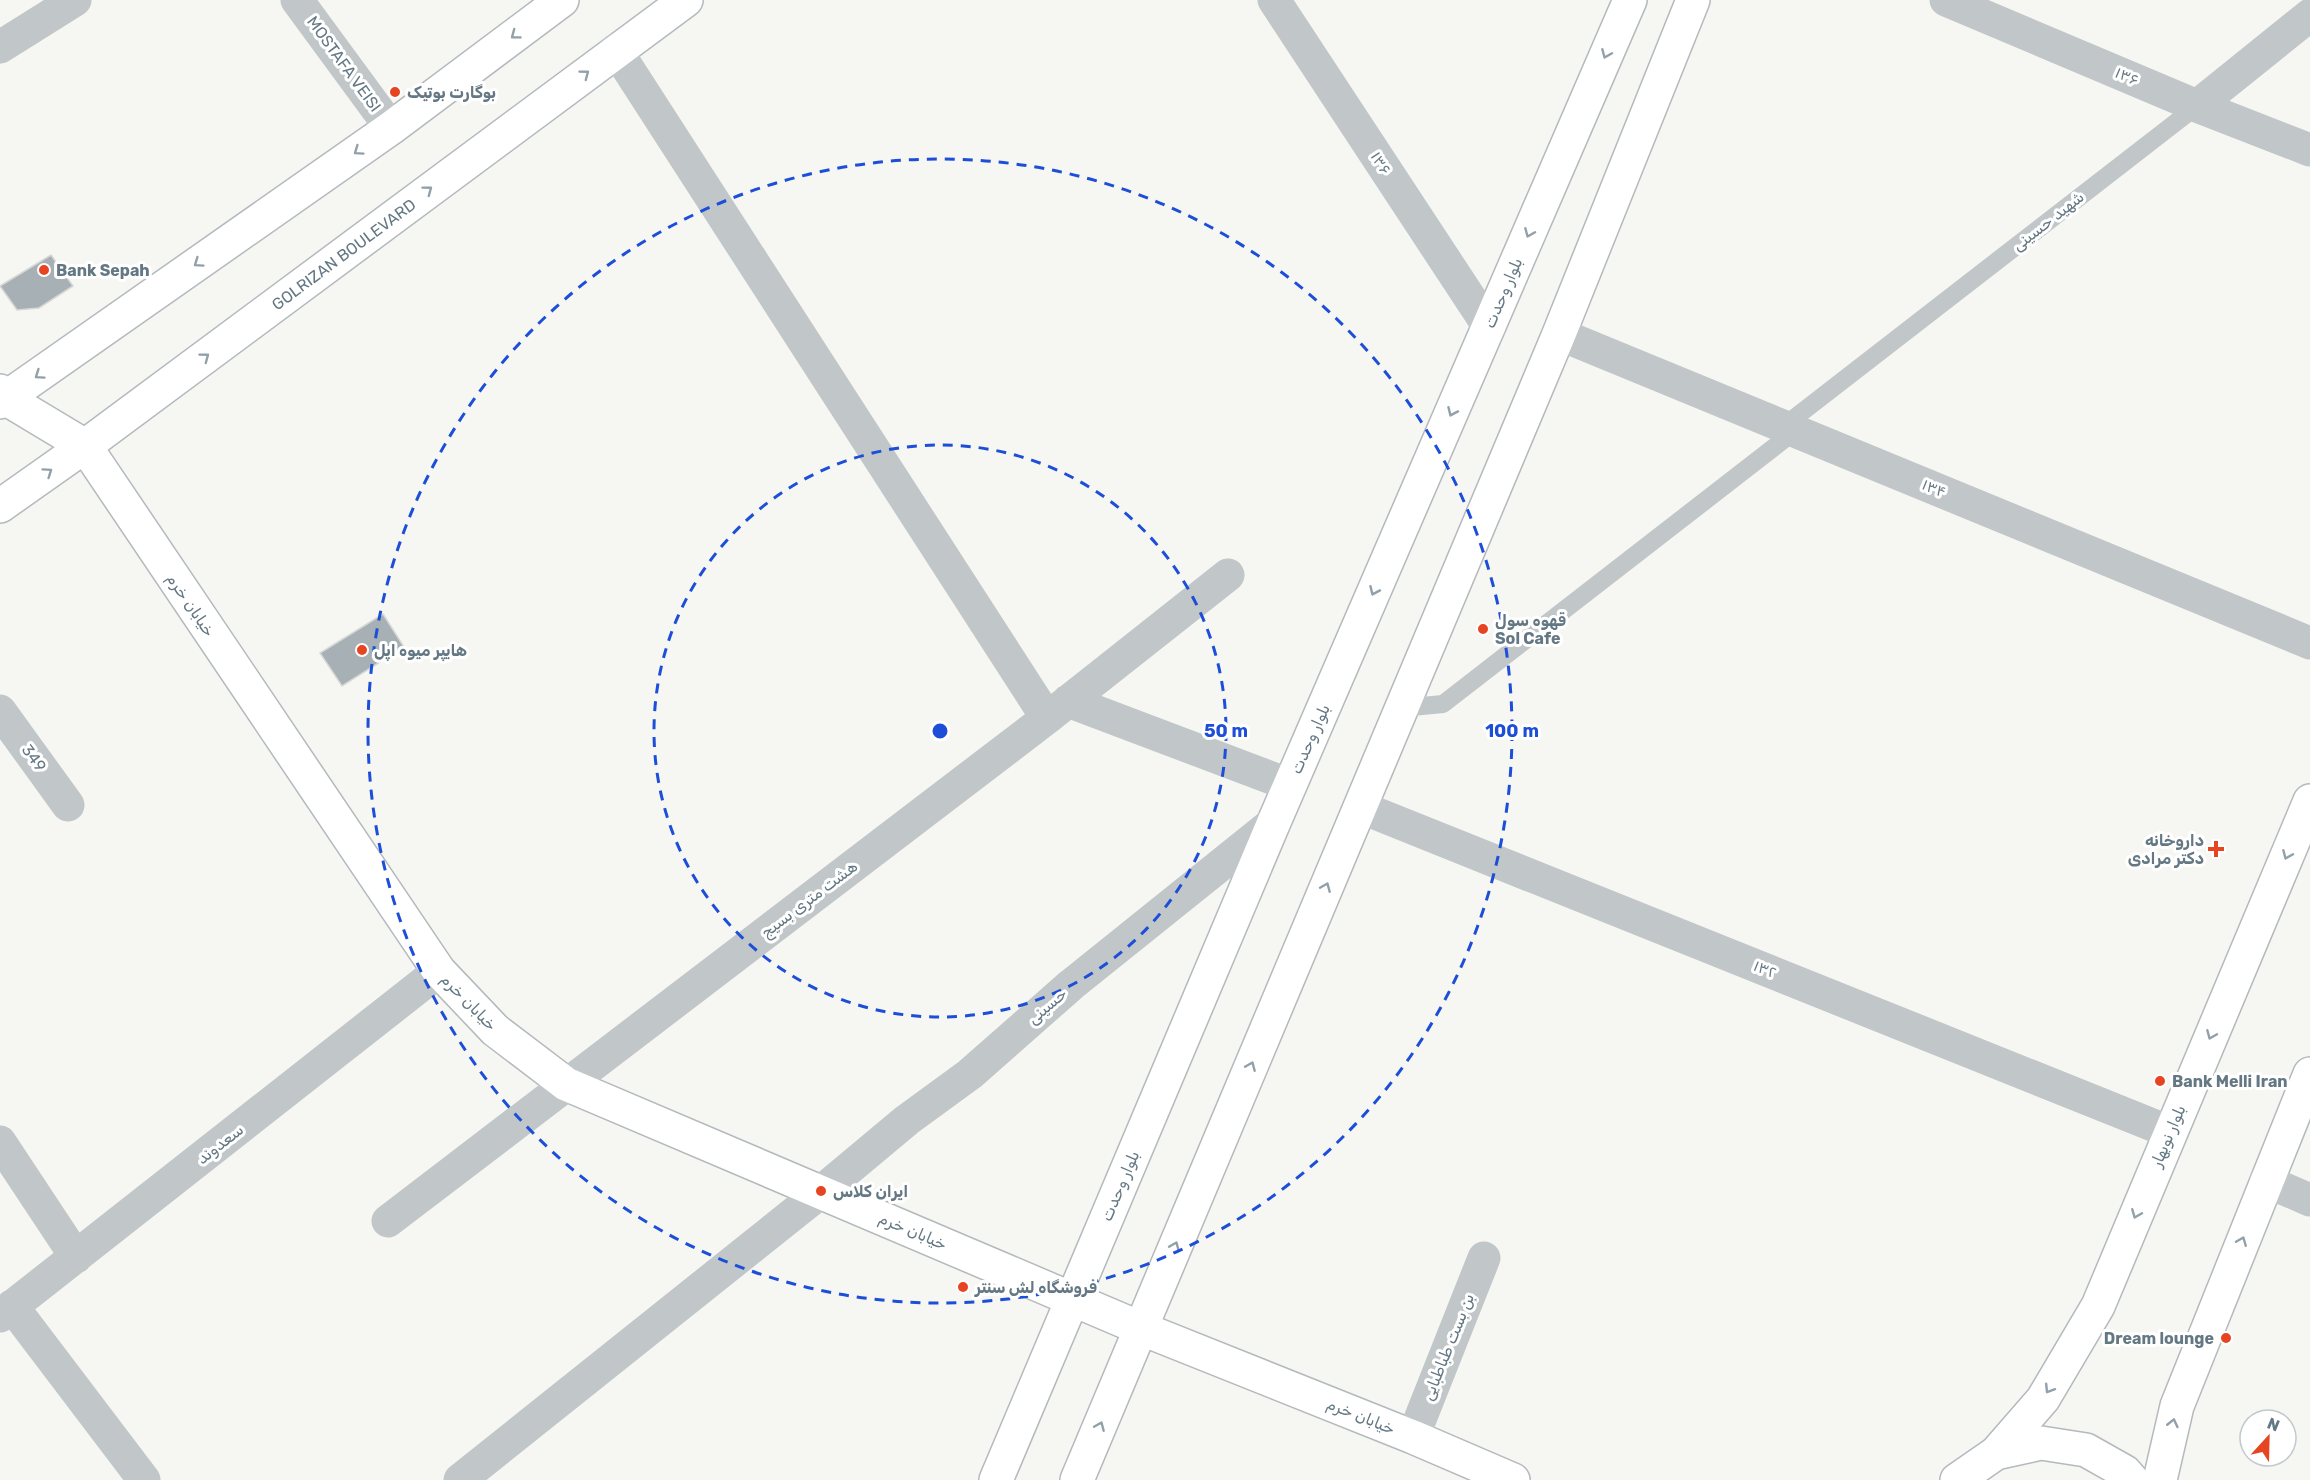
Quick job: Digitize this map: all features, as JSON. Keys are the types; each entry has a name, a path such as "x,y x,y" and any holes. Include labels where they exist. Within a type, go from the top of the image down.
{"street":[{"path":"0,47 75,0"},
{"name":"MOSTAFA VEISI","path":"297,0 391,128"},
{"path":"85,446 2,397 391,128 562,0"},
{"name":"GOLRIZAN BOULEVARD","path":"0,506 85,446 686,0"},
{"name":"۱۳۶","path":"1274,0 1489,327"},
{"name":"بلوار وحدت","path":"996,1480 1274,822 1630,0"},
{"path":"1077,1480 1559,333 1693,0"},
{"name":"۱۳۶","path":"1946,0 2197,106 2310,150"},
{"name":"شهید حسینی","path":"2197,106 2310,15"},
{"path":"616,50 1058,710 1290,785"},
{"name":"۱۳۴","path":"1559,333 2310,643"},
{"name":"خیابان خرم","path":"85,446 439,971 495,1030 566,1084 1140,1328 1413,1437 1513,1480"},
{"name":"هشت متری بسیج","path":"388,1221 1058,710 1228,575"},
{"name":"349","path":"0,711 68,805"},
{"name":"بلوار نوبهار","path":"1996,1452 2043,1399 2098,1306 2310,801"},
{"name":"۱۳۲","path":"1360,807 2170,1132"},
{"name":"حسینی","path":"460,1480 822,1191 907,1120 970,1074 1071,985 1274,822"},
{"name":"سعدوند","path":"6,1311 439,971"},
{"path":"2160,1480 2177,1406 2310,1074"},
{"path":"0,1142 76,1257"},
{"path":"2266,1181 2310,1200"},
{"name":"بن بست طباطبایی","path":"1413,1437 1484,1258"},
{"path":"6,1311 144,1480"},
{"path":"1957,1480 1996,1452 2041,1443 2086,1450 2125,1472 2132,1480"}],"lane":[{"name":"شهید حسینی","path":"1401,708 1443,704 2197,106"}],"building":[{"name":"Bank Sepah","path":"51,255 73,286 39,308 17,310 0,286"},
{"name":"هایپر میوه اپل","path":"383,614 404,647 342,686 320,653"}],"place":[{"name":"بوگارت بوتیک","path":"395,92"},
{"name":"Bank Sepah","path":"44,270"},
{"name":"قهوه سول Sol Cafe","path":"1483,629"},
{"name":"هایپر میوه اپل","path":"362,650"},
{"name":"داروخانه دکتر مرادی","path":"2216,849"},
{"name":"Bank Melli Iran","path":"2160,1081"},
{"name":"ایران کلاس","path":"821,1191"},
{"name":"فروشگاه لش سنتر","path":"963,1287"},
{"name":"Dream lounge","path":"2226,1338"}]}
